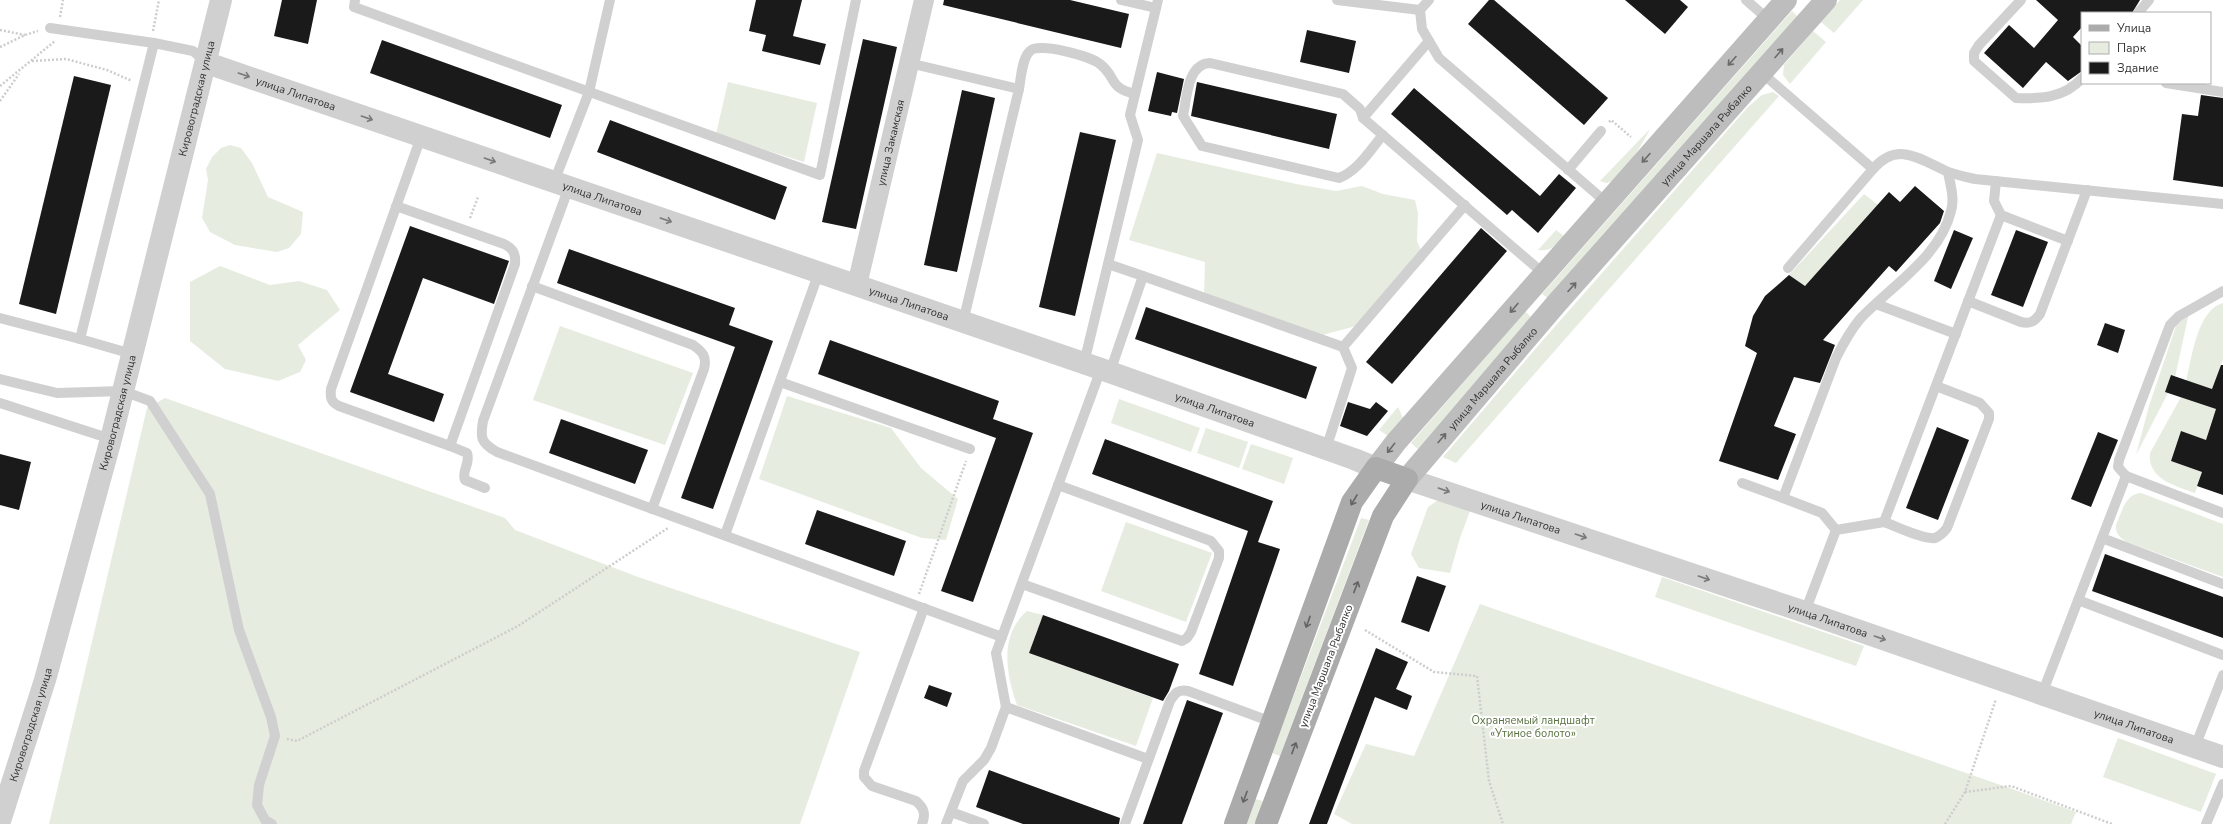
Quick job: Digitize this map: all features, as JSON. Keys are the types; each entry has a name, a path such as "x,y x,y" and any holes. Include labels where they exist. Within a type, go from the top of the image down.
{"main road":[{"path":"1235,824 1352,502 1396,442 1786,0"},
{"name":"улица Маршала Рыбалко","path":"1266,824 1383,516 1407,479 1556,304 1826,0"},
{"path":"1539,280 1539,303 1556,304"},
{"name":"улица Липатова","path":"1376,468 1407,479"},
{"path":"1252,777 1260,767 1272,763 1280,771 1280,784"}],"street":[{"name":"Кировоградская улица","path":"0,821 45,680 111,439 207,63 221,0"},
{"name":"улица Закамская","path":"857,285 924,0"},
{"name":"улица Липатова","path":"207,63 1098,368 1376,468"},
{"name":"улица Липатова","path":"1407,479 1805,612 2223,757"}],"lane":[{"path":"355,0 354,8 820,175 856,0"},
{"path":"610,0 589,92 532,286 483,421 480,435 486,446 497,452 1002,637"},
{"path":"1098,368 1108,264 1138,140 1130,115 1157,4 1121,0"},
{"path":"1337,0 1420,10"},
{"path":"1429,0 1420,10 1422,29 1439,58 1607,203"},
{"path":"1746,0 1769,20"},
{"path":"2021,0 1979,45 1974,53 1974,61 2016,98 2036,99 2056,96 2078,83 2081,79"},
{"path":"2139,12 2149,0"},
{"path":"55,28 152,43 193,52 207,63"},
{"path":"1363,118 1429,41"},
{"path":"80,339 144,86 152,43"},
{"path":"963,322 1019,88 1027,56 1030,50 1043,47 1088,58 1100,63 1119,89 1135,94"},
{"path":"909,63 1019,88"},
{"path":"1383,135 1348,175 1339,178 1202,146 1183,116 1193,73 1197,67 1203,63 1210,63 1343,94 1360,109 1363,118 1383,135 1464,205 1539,280"},
{"path":"1762,73 1873,169"},
{"path":"2172,84 2223,92"},
{"path":"1568,170 1601,131"},
{"path":"421,136 331,390 330,397 333,403 339,406 467,453 468,461 464,472 465,480 485,488"},
{"path":"1788,268 1873,169 1884,158 1891,155 1914,154 1948,172 1975,179 2223,204"},
{"path":"1783,498 1836,358 1847,336 1876,304 1923,258 1936,243 1946,227 1952,210 1952,196 1948,172"},
{"path":"1996,182 1994,201 2001,215 2068,241"},
{"path":"1968,301 2021,322 2028,323 2035,320 2040,314 2087,190"},
{"path":"1343,346 1464,205"},
{"path":"396,206 504,244 511,248 516,255 515,264 450,446"},
{"path":"1884,522 2001,215"},
{"path":"1108,264 1343,346 1352,368 1326,449"},
{"path":"725,535 819,272"},
{"path":"946,824 964,781 984,760 991,748 1006,707 996,653 1058,485 1098,368 1143,276"},
{"path":"532,286 693,345 704,355 706,361 704,369 652,509"},
{"path":"2223,291 2179,316 2170,325 2119,460 2118,467 2126,476 2223,513"},
{"path":"1876,304 1956,334"},
{"path":"0,318 132,354"},
{"path":"0,379 57,393 123,391 150,400 210,494 239,630 271,717 275,736 259,785 257,805 265,820 272,824"},
{"path":"780,382 970,449"},
{"path":"1836,530 1884,522 1930,538 1941,535 1947,528 1989,419 1989,413 1980,403 1936,386"},
{"path":"0,403 111,439"},
{"path":"2042,694 2126,476"},
{"path":"1742,482 1822,513 1836,530"},
{"path":"1022,584 1182,641 1187,638 1191,632 1216,565 1219,551 1211,541 1058,485"},
{"path":"1805,612 1836,530"},
{"path":"2102,538 2223,584"},
{"path":"2078,600 2223,655"},
{"path":"920,607 864,771 864,777 872,786 916,801 924,811 922,824"},
{"path":"2195,748 2223,675"},
{"path":"1125,824 1170,701 1175,693 1182,690 1272,722"},
{"path":"1006,707 1148,759"},
{"path":"2206,824 2223,784"},
{"path":"951,812 984,824"}],"path":[{"path":"152,43 159,0"},
{"path":"0,47 25,35 55,28 54,44 0,86"},
{"path":"0,30 25,35"},
{"path":"32,61 66,59 106,70 144,86"},
{"path":"0,101 22,70"},
{"path":"1601,131 1611,120 1631,137"},
{"path":"475,206 478,198"},
{"path":"920,607 970,449"},
{"path":"275,736 297,741 518,626 682,519"},
{"path":"1365,630 1434,672 1477,676 1489,781 1504,824"},
{"path":"1946,824 1965,792 2002,680"},
{"path":"1965,792 2011,786 2112,824"}],"green space":[{"path":"1840,0 1863,0 1834,33 1821,22"},
{"path":"1792,11 1798,17 1549,299 1542,294"},
{"path":"1813,31 1826,42 1790,84 1783,75 1784,65"},
{"path":"728,82 817,103 804,162 716,134"},
{"path":"1773,92 1779,96 1456,463 1443,457 1544,339 1748,107 1762,95"},
{"path":"1650,129 1631,160 1619,176 1606,183 1600,181"},
{"path":"230,145 241,148 252,163 268,197 303,212 301,234 289,248 277,252 235,245 210,232 202,218 208,180 206,169 212,157 221,148"},
{"path":"1157,153 1296,184 1336,191 1362,186 1383,194 1415,200 1418,213 1417,241 1425,260 1356,326 1315,337 1204,296 1205,262 1129,240"},
{"path":"1864,194 1878,205 1805,286 1789,275"},
{"path":"1556,230 1564,236 1556,245 1550,249 1538,250"},
{"path":"220,266 270,285 299,281 327,290 340,310 298,345 306,360 300,372 278,381 225,369 190,341 190,282"},
{"path":"2223,303 2223,359 2212,389 2186,381 2193,348 2201,325 2214,307"},
{"path":"1525,311 1531,317 1418,449 1411,443"},
{"path":"2189,313 2175,377 2171,376 2165,392 2168,393 2136,455 2149,406 2176,326"},
{"path":"560,326 693,373 665,445 533,400"},
{"path":"787,396 891,428 921,468 958,499 946,540 922,538 759,479"},
{"path":"2181,397 2223,411 2213,417 2206,440 2181,432 2171,461 2202,472 2195,493 2164,480 2153,469 2150,462 2150,453"},
{"path":"165,398 505,518 515,530 638,577 860,652 800,824 49,824 147,408"},
{"path":"1119,399 1200,428 1191,452 1111,423"},
{"path":"1398,407 1403,418 1388,436 1379,430"},
{"path":"1206,428 1248,442 1239,468 1197,453"},
{"path":"1251,444 1293,458 1284,484 1242,469"},
{"path":"2141,493 2223,524 2223,577 2127,542 2120,537 2116,530 2116,525 2122,509 2131,497"},
{"path":"1438,500 1470,511 1460,538 1450,573 1419,568 1411,554 1428,507"},
{"path":"1361,518 1369,520 1280,756 1272,753"},
{"path":"1126,522 1212,553 1186,622 1101,591"},
{"path":"1662,577 1864,646 1856,666 1655,597"},
{"name":"Охраняемый ландшафт «Утиное болото»","path":"1480,604 2076,812 2071,824 1352,824 1334,814 1366,744 1414,756"},
{"path":"1027,611 1043,615 1029,653 1153,698 1136,746 1017,705 1010,681 1007,655 1012,631"},
{"path":"2118,738 2216,774 2201,812 2103,777"},
{"path":"1255,799 1263,801 1256,824 1246,824"}],"building":[{"path":"282,0 317,0 308,44 274,36"},
{"path":"756,0 802,0 793,36 826,44 820,65 762,51 766,35 749,31"},
{"path":"944,0 1070,0 1129,14 1121,48 943,5"},
{"path":"1489,0 1494,0 1608,98 1584,125 1468,24"},
{"path":"1625,0 1680,0 1688,7 1665,34"},
{"path":"2036,0 2140,0 2133,12 2081,12 2081,28 2073,37 2081,45 2081,72 2068,81 2046,62 2023,88 1984,53 2009,25 2034,48 2058,20"},
{"path":"1307,30 1356,41 1349,73 1300,62"},
{"path":"863,39 897,47 856,229 822,222"},
{"path":"382,40 562,105 550,138 370,73"},
{"path":"1157,72 1184,79 1177,113 1172,112 1171,116 1148,111"},
{"path":"74,76 111,85 56,314 19,304"},
{"path":"1197,82 1337,114 1329,149 1191,116"},
{"path":"1414,88 1540,196 1559,174 1576,188 1538,233 1512,210 1507,215 1391,114"},
{"path":"962,90 995,98 957,272 924,265"},
{"path":"2201,95 2223,98 2223,187 2173,180 2182,114 2198,116"},
{"path":"610,120 787,187 775,220 597,152"},
{"path":"1080,132 1116,140 1075,316 1039,307"},
{"path":"1915,186 1944,211 1940,223 1896,272 1889,266 1823,340 1835,345 1820,383 1794,377 1774,426 1796,434 1778,480 1719,461 1757,353 1745,346 1753,316 1765,296 1789,275 1805,286 1889,192 1900,202"},
{"path":"410,226 509,261 494,304 423,278 388,374 444,394 434,422 350,392"},
{"path":"1481,228 1507,251 1392,384 1366,362"},
{"path":"1954,230 1973,238 1951,289 1934,281"},
{"path":"2016,230 2048,242 2023,307 1991,295"},
{"path":"569,249 735,308 729,325 773,341 713,509 681,498 735,347 557,283"},
{"path":"1146,307 1317,367 1306,399 1135,339"},
{"path":"2105,323 2125,330 2118,353 2097,345"},
{"path":"830,340 999,401 993,419 1033,433 973,602 941,591 996,438 818,374"},
{"path":"2221,365 2223,365 2223,495 2197,486 2202,472 2171,461 2181,431 2206,440 2216,409 2165,392 2171,375 2212,389"},
{"path":"1348,402 1370,409 1376,402 1388,411 1367,436 1340,426"},
{"path":"561,419 648,450 635,484 549,453"},
{"path":"1937,427 1969,440 1938,520 1906,508"},
{"path":"2098,432 2118,440 2091,507 2071,499"},
{"path":"1105,439 1273,501 1258,542 1280,549 1233,686 1199,674 1248,531 1092,474"},
{"path":"0,454 31,462 19,510 0,505"},
{"path":"817,510 906,541 894,576 805,544"},
{"path":"2105,554 2223,597 2223,638 2092,591"},
{"path":"1417,576 1446,586 1429,632 1401,622"},
{"path":"1043,615 1179,664 1169,691 1163,701 1029,653"},
{"path":"1376,648 1408,662 1396,689 1412,696 1407,710 1375,697 1327,824 1309,824"},
{"path":"929,685 952,693 947,707 924,698"},
{"path":"1187,700 1223,713 1182,824 1143,824"},
{"path":"989,770 1120,818 1119,824 1023,824 976,807"}]}
